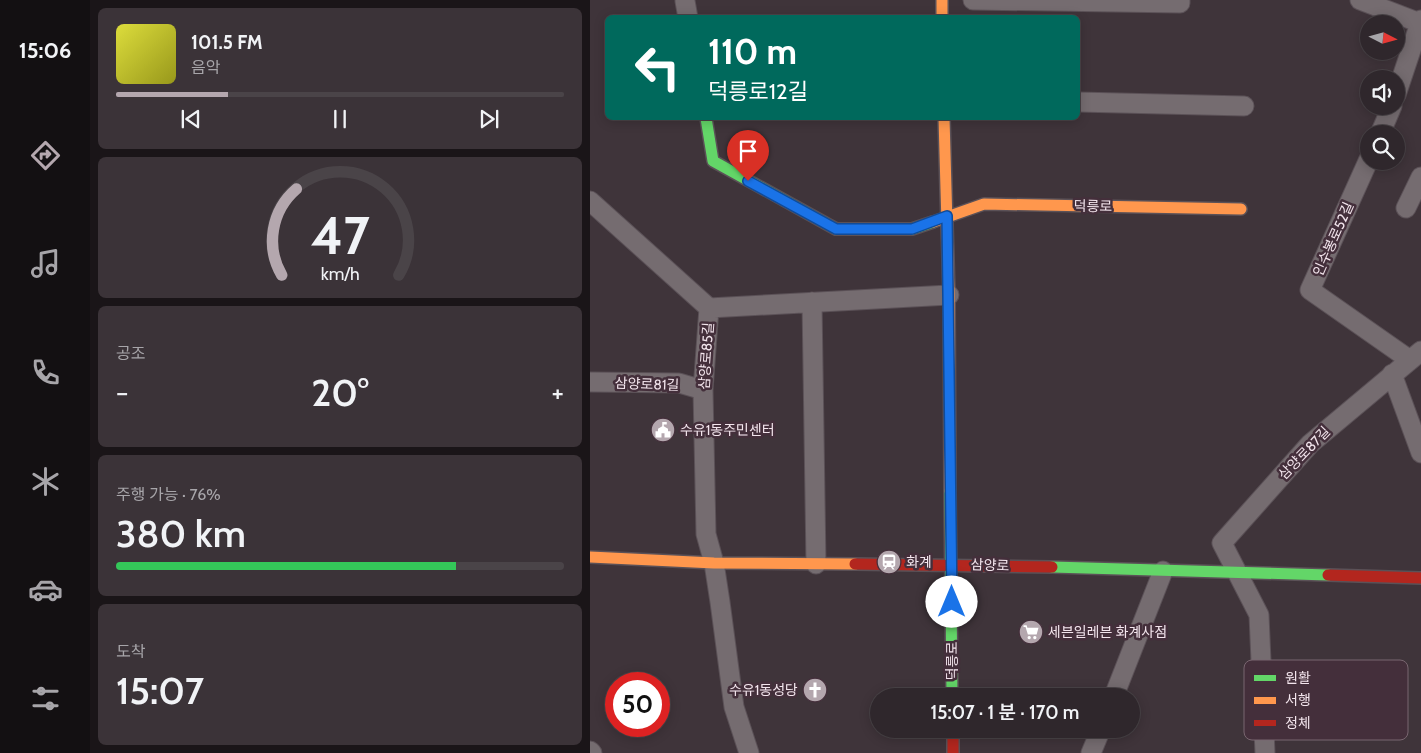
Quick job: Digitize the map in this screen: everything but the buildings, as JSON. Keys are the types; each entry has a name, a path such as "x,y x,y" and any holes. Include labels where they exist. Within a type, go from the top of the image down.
{"main road":[{"path":"942,0 942,15"},
{"path":"706,120 713,161 836,229 912,229 947,216"},
{"name":"덕릉로","path":"944,120 949,295 952,688"},
{"name":"덕릉로","path":"947,216 984,204 1241,209"},
{"name":"삼양로","path":"590,557 714,563 951,564 1421,578"},
{"path":"953,738 953,753"}],"street":[{"path":"974,0 1180,2"},
{"path":"1360,0 1421,22 1405,70"},
{"path":"1080,102 1244,106"},
{"name":"인수봉로52길","path":"1364,170 1310,290 1415,355"},
{"path":"1406,208 1421,177"},
{"name":"삼양로85길","path":"590,201 709,308 703,390 706,534 714,563"},
{"path":"709,308 949,295"},
{"path":"812,302 816,564"},
{"name":"삼양로87길","path":"1239,573 1222,543 1310,444 1415,355"},
{"path":"1392,374 1421,453"},
{"name":"삼양로81길","path":"590,382 679,383 703,390"},
{"path":"714,563 734,707 749,753"},
{"path":"1117,688 1163,571"},
{"path":"1239,573 1259,615 1261,660"},
{"path":"1091,753 1097,738"},
{"path":"1264,740 1265,753"}],"traffic: fast":[{"path":"706,120 713,161 836,229 912,229 933,222"},
{"path":"950,491 952,688"},
{"path":"1052,567 1328,575"}],"traffic: slow":[{"path":"942,0 942,15"},
{"path":"944,120 949,295 950,491"},
{"path":"933,222 984,204 1241,209"},
{"path":"590,557 714,563 855,564"}],"traffic: jam":[{"path":"855,564 1052,567"},
{"path":"1328,575 1421,578"},
{"path":"953,738 953,753"}],"place":[{"name":"수유1동주민센터","path":"663,430"},
{"name":"화계","path":"889,562"},
{"name":"세븐일레븐 화계사점","path":"1031,632"},
{"name":"수유1동성당","path":"815,690"}],"route":[{"path":"748,181 836,229 912,229 947,216 952,602"}]}
